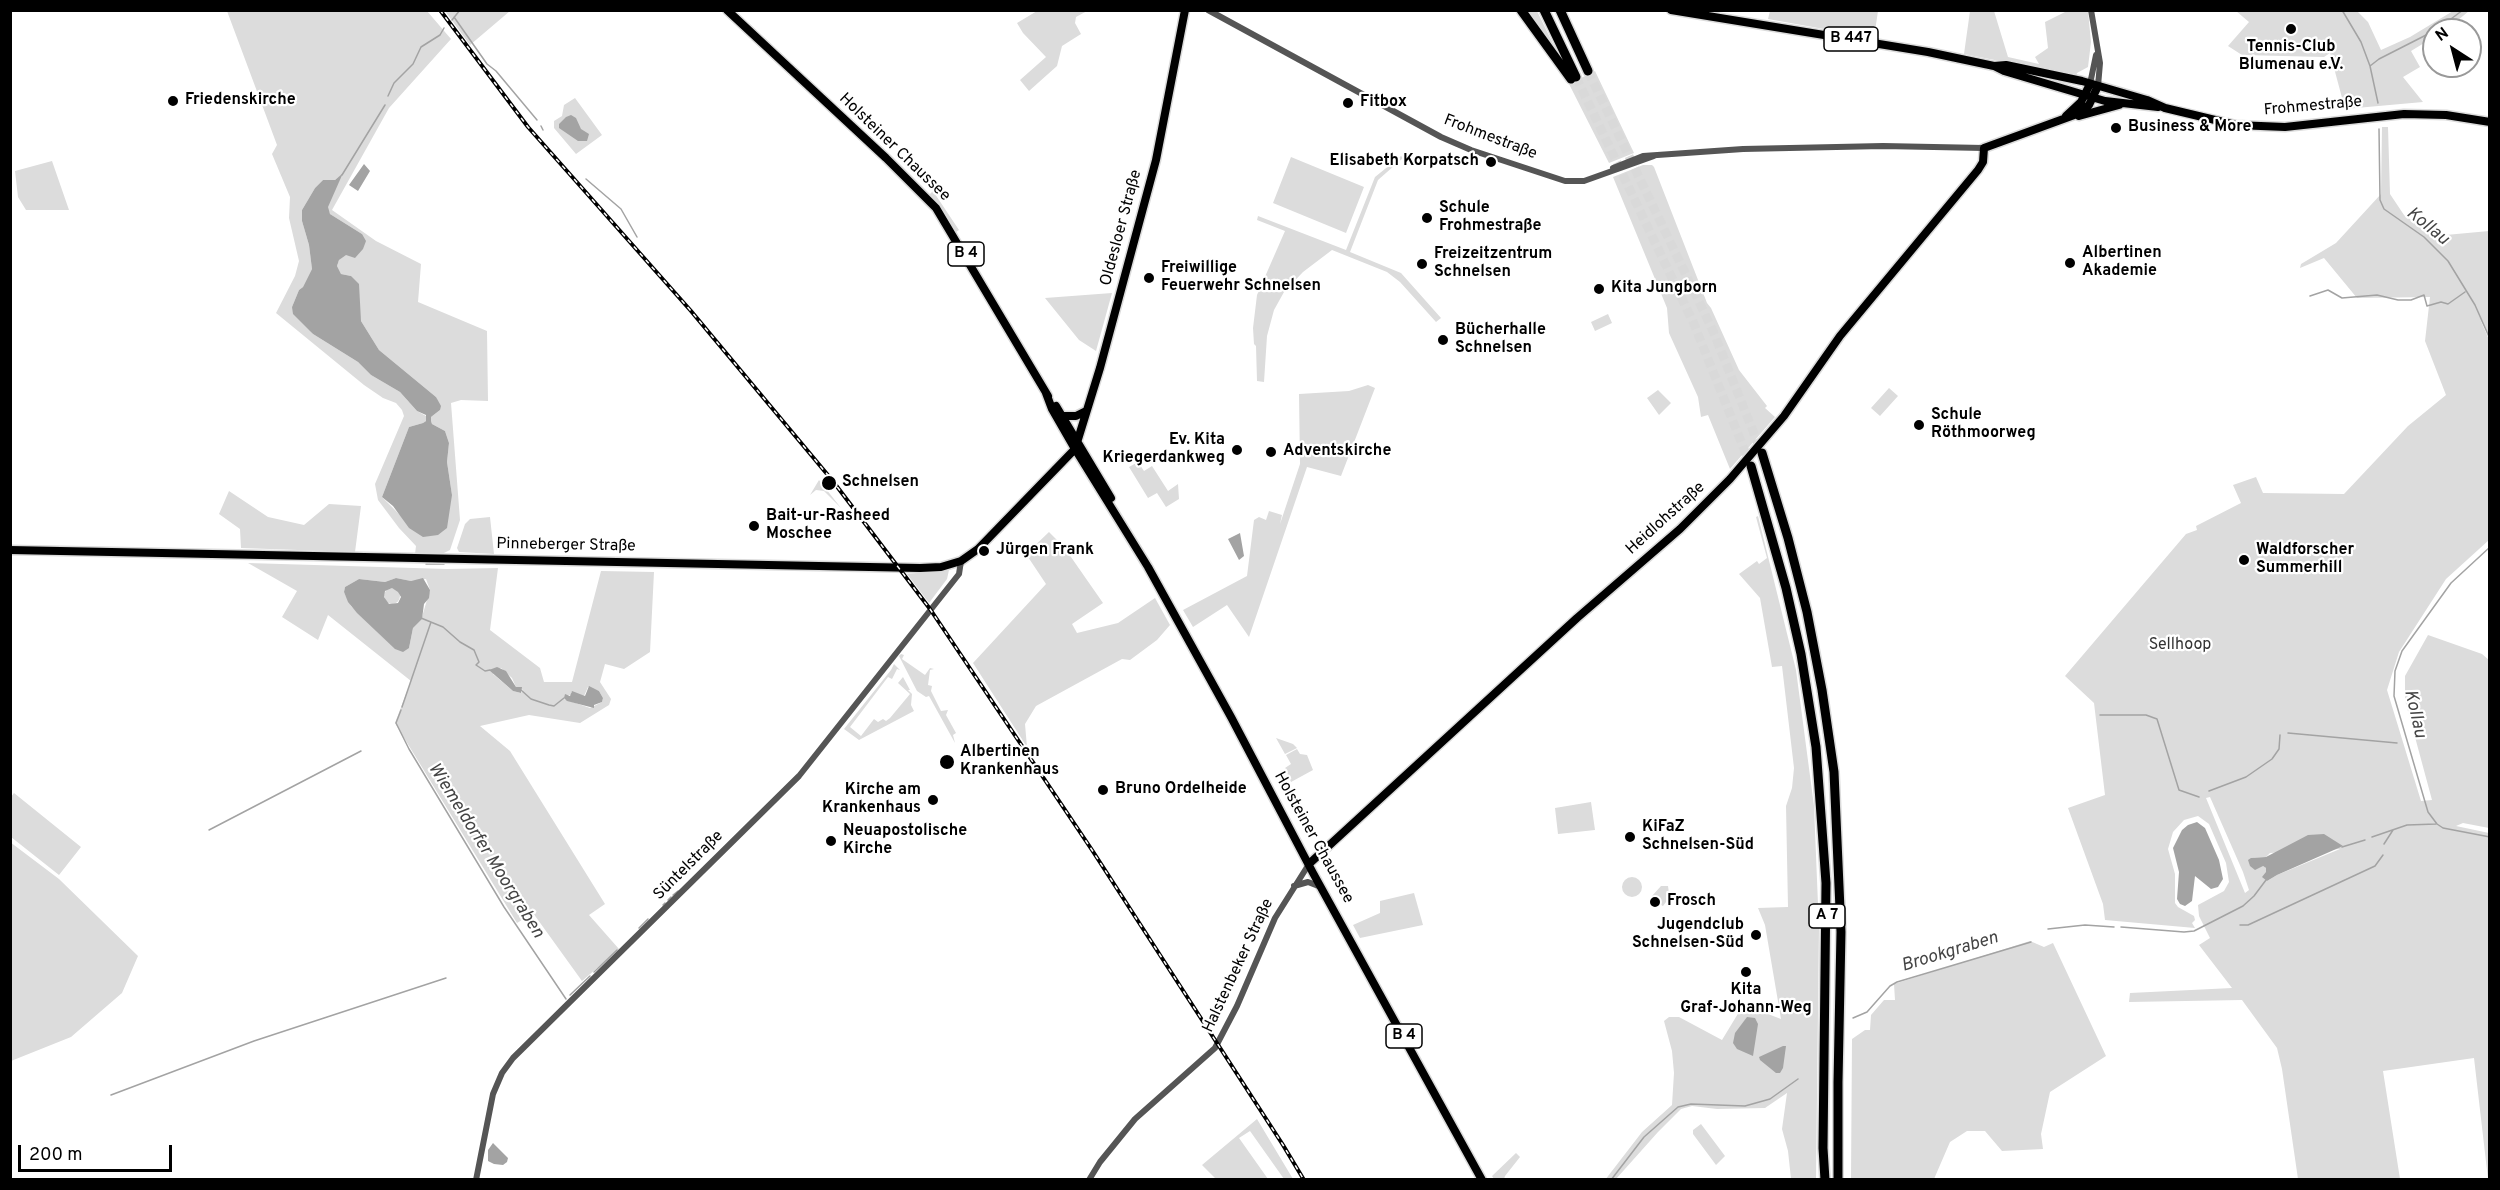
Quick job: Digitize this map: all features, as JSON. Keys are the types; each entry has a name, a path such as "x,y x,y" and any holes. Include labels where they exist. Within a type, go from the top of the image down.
{"highway":[{"path":"1521,10 1573,78 1544,10"},
{"path":"1560,10 1588,71"},
{"name":"A 7","path":"1761,453 1788,538 1807,612 1822,690 1834,772 1841,932 1838,1179"},
{"name":"A 7","path":"1750,466 1788,597 1801,654 1816,747 1826,883 1823,1148 1825,1179"}],"main road":[{"name":"Holsteiner Chaussee","path":"727,10 886,158 936,208 996,305 1046,393 1063,416 1086,469 1116,513 1231,717 1482,1179"},
{"name":"Oldesloer Straße","path":"1076,445 1156,160 1185,10"},
{"name":"B 447","path":"1671,10 1928,52 1994,66 2089,96"},
{"name":"B 447","path":"1694,10 1707,15"},
{"name":"B 447","path":"1994,66 2006,65 2094,85"},
{"name":"Frohmestraße","path":"1984,148 2070,118 2085,109 2094,85 2147,100 2164,108"},
{"name":"Frohmestraße","path":"2089,96 2122,104 2164,108 2235,125 2261,127 2295,126 2393,115 2446,115 2490,122"},
{"name":"Frohmestraße","path":"2057,122 2089,96"},
{"path":"2070,118 2122,104"},
{"name":"Heidlohstraße","path":"1310,863 1584,612 1671,537 1730,479 1784,416 1836,342 1978,170 1984,158 1984,148"},
{"name":"Holsteiner Chaussee","path":"1046,393 1052,409 1110,498 1116,513"},
{"path":"1063,416 1076,416 1086,411"},
{"path":"957,562 978,549 1058,469 1076,445"},
{"path":"1058,469 1072,464 1086,469"},
{"name":"Pinneberger Straße","path":"10,550 920,568 957,562"}],"street":[{"name":"Frohmestraße","path":"1208,10 1441,137 1471,150 1571,182 1584,181 1654,156 1794,147 1984,148"},
{"path":"2091,10 2097,52 2094,85"},
{"name":"Süntelstraße","path":"476,1179 493,1094 502,1073 513,1058 799,777 960,572 957,562"},
{"name":"Halstenbeker Straße","path":"1089,1179 1100,1161 1135,1119 1215,1048 1237,1006 1271,926 1310,863"},
{"path":"1294,887 1308,882 1322,888"}],"green space":[{"path":"1770,10 1878,11 1874,38 1768,19"},
{"path":"227,11 427,11 451,39 389,108 332,210 376,241 421,264 418,302 487,331 488,401 461,400 451,403 460,520 450,550 442,554 415,554 416,546 378,500 375,484 404,416 402,410 396,403 383,398 364,385 276,313 295,276 299,261 289,218 290,197 272,154 277,145","holes":["342,174 327,207 330,214 362,234 339,260 337,266 341,274 351,276 361,321 379,350 436,397 440,410 431,417 431,421 432,424 445,431 449,443 447,462 452,495 401,516 382,497 409,427 423,423 426,421 426,416 417,411 400,392 371,375 358,362 313,334 292,307 312,269 309,245 302,221 302,210 315,188 323,180 335,180"]},
{"path":"445,11 510,11 470,45"},
{"path":"1037,11 1087,11 1076,17 1075,23 1081,34 1062,46 1057,66 1029,91 1020,80 1046,57 1023,33 1017,23"},
{"path":"1525,11 1537,11 1562,62"},
{"path":"1970,11 1994,11 2008,57 2039,64 2035,57 2048,48 2045,22 2067,11 2088,11 2091,42 2088,67 2076,76 1964,54"},
{"path":"2236,11 2357,11 2368,22 2381,50 2422,30 2422,44 2411,51 2420,67 2403,77 2423,102 2345,109 2330,53 2324,57 2242,55 2228,46 2249,22"},
{"path":"2453,11 2469,11 2461,18 2441,18"},
{"path":"1595,71 1634,153 1609,163 1569,84"},
{"path":"575,98 602,135 576,154 554,128 554,121 562,116 564,105"},
{"name":"Sellhoop","path":"2382,127 2388,127 2390,194 2404,215 2435,236 2489,231 2489,336 2480,319 2490,342 2489,540 2446,579 2399,652 2387,690 2421,801 2432,800 2405,700 2405,676 2428,635 2482,654 2489,660 2489,828 2463,823 2456,826 2489,833 2489,1179 2474,1058 2383,1071 2400,1179 2298,1179 2277,1048 2242,1000 2129,1002 2130,993 2232,988 2199,945 2210,938 2199,916 2198,905 2224,891 2229,882 2226,863 2209,824 2198,816 2184,820 2173,832 2168,849 2175,874 2175,903 2194,916 2195,920 2192,923 2195,928 2105,920 2103,904 2068,808 2105,795 2094,703 2065,676 2186,534 2197,530 2196,526 2241,503 2233,485 2256,477 2263,493 2344,494 2408,426 2446,395 2425,341 2430,297 2357,298 2324,258 2300,268 2301,264 2336,243 2381,194","holes":["2210,797 2243,872 2249,890 2245,893 2206,798","2340,849 2267,881 2266,868 2251,858 2266,857 2270,853"]},
{"path":"1401,156 1403,158 1378,180 1350,252 1401,273 1441,318 1436,322 1400,282 1387,272 1332,250 1303,272 1284,292 1274,310 1267,336 1264,382 1257,381 1253,328 1257,295 1285,231 1257,220 1258,216 1346,250 1375,177"},
{"path":"1291,157 1364,187 1346,233 1273,203"},
{"path":"52,161 69,210 26,210 18,197 15,171"},
{"path":"1643,165 1654,167 1707,303 1739,370 1767,406 1765,408 1775,417 1730,469 1708,415 1701,417 1698,397 1669,333 1667,308 1613,177"},
{"path":"933,191 959,230 956,232 929,195"},
{"path":"1112,293 1096,351 1079,340 1045,298"},
{"path":"1608,314 1612,323 1595,331 1591,322"},
{"path":"1368,385 1375,388 1341,476 1307,467 1249,637 1227,605 1193,627 1183,610 1247,576 1254,520 1259,517 1266,520 1269,511 1282,515 1280,524 1300,464 1299,394 1349,391"},
{"path":"1889,388 1898,396 1880,416 1871,408"},
{"path":"1658,390 1671,403 1659,415 1647,398"},
{"path":"1138,462 1144,471 1152,466 1168,491 1178,484 1179,499 1166,507 1157,493 1148,498 1129,467"},
{"path":"819,480 841,508 824,491 816,490 810,495"},
{"path":"229,491 268,517 304,525 329,504 361,506 355,552 241,548 240,529 219,514"},
{"path":"1758,516 1796,670 1814,806 1819,929 1816,1179 1791,1179 1788,1151 1782,1129 1787,1093 1765,1108 1717,1109 1692,1106 1681,1109 1616,1179 1605,1180 1642,1132 1672,1105 1674,1073 1672,1051 1664,1021 1669,1017 1679,1017 1722,1040 1742,1007 1747,1006 1781,1019 1765,925 1758,908 1788,907 1786,806 1792,788 1794,768 1782,666 1772,667 1760,598 1739,574 1757,561 1759,564 1767,558 1756,517"},
{"path":"490,517 494,554 459,552 457,548 465,524 470,519"},
{"path":"1049,532 1064,547 1103,603 1072,624 1077,633 1118,623 1155,598 1170,625 1157,640 1130,660 1122,659 1036,706 1025,724 1027,747 973,663 1046,584 1026,554"},
{"path":"248,563 447,569 498,568 490,630 540,668 544,682 572,682 601,571 654,572 650,652 624,669 605,664 600,682 611,699 609,705 580,723 529,715 480,726 510,751 605,904 589,915 619,949 582,981 533,913 517,923 395,723 411,681 328,615 318,640 282,617 297,591","holes":["396,578 411,581 426,579 430,590 421,620 413,628 409,648 391,644 384,638 351,606 344,592 345,587 359,579 385,582","501,668 512,678 516,687 523,690 521,693 513,691 493,674","588,687 599,691 603,698 602,702 590,708 564,699 567,695 571,695 571,692 584,696"]},
{"path":"949,570 947,579 929,603 907,574"},
{"path":"392,588 398,590 400,596 398,602 392,604 386,602 384,596 386,590"},
{"path":"904,655 902,659 925,675 930,668 934,669 930,670 928,685 932,686 931,691 941,711 948,710 946,715 956,733 953,735 955,743 929,696 926,697 917,691 899,656"},
{"path":"894,664 900,670 897,669 892,679 888,677 850,727 861,736 874,719 878,722 890,718 910,694 898,683 903,677 912,694 911,705 914,711 859,740 844,729"},
{"path":"1276,738 1293,744 1297,748 1285,754"},
{"path":"1297,749 1300,754 1307,755 1313,770 1291,782 1285,768 1291,764 1286,755"},
{"path":"14,793 81,847 59,875 11,837 11,797"},
{"path":"1591,802 1595,830 1558,834 1555,808"},
{"path":"10,842 59,879 138,956 122,993 71,1037 11,1061"},
{"path":"1632,877 1639,880 1642,887 1639,894 1632,897 1625,894 1622,887 1625,880"},
{"path":"1661,886 1668,886 1669,893 1669,898 1663,906 1654,901 1652,896"},
{"path":"1414,893 1423,925 1360,938 1353,925 1380,913 1380,901"},
{"path":"2030,941 2044,947 2053,943 2106,1056 2050,1092 2041,1134 2043,1149 2002,1151 1985,1131 1967,1131 1950,1142 1934,1179 1851,1179 1852,1039 1865,1030 1870,1030 1871,1015 1884,1000 1895,1000 1894,984"},
{"path":"1257,1119 1293,1179 1284,1179 1250,1131 1239,1138 1268,1179 1216,1179 1202,1165"},
{"path":"1701,1124 1725,1156 1716,1165 1693,1134 1693,1130"},
{"path":"1516,1153 1520,1157 1504,1179 1494,1179 1492,1176"}],"shaded area":[{"path":"571,115 576,118 581,129 589,134 587,141 578,141 559,128 559,124"},
{"path":"364,164 370,171 358,191 349,185"},
{"path":"343,173 328,207 330,214 362,234 366,241 363,249 355,258 346,255 339,260 337,266 341,274 351,276 359,284 361,321 379,350 436,397 441,406 440,410 431,417 431,421 432,424 445,431 449,443 447,462 452,495 447,528 438,535 423,537 409,528 393,506 382,497 409,427 426,421 426,415 417,411 400,392 371,375 358,362 313,334 293,314 292,307 299,290 303,287 312,269 309,245 302,221 302,210 315,188 323,180 335,180"},
{"path":"1240,533 1244,556 1239,560 1228,539"},
{"path":"396,578 411,581 423,578 430,590 429,598 424,604 422,619 413,628 409,648 403,652 395,649 357,613 348,602 344,592 345,587 359,579 385,582","holes":["392,588 401,597 398,603 389,604 384,597 385,591"]},
{"path":"497,667 506,671 516,687 522,687 521,693 513,691 489,670"},
{"path":"589,686 599,691 603,698 602,702 594,705 594,708 567,701 564,698 565,694 570,696 572,691 585,696"},
{"path":"2197,822 2205,828 2219,860 2223,879 2218,887 2211,889 2195,876 2192,901 2185,906 2177,899 2179,872 2173,848 2182,830"},
{"path":"2324,834 2343,846 2267,881 2262,877 2266,868 2263,866 2255,870 2250,866 2248,860 2251,858 2266,857 2308,835"},
{"path":"1747,1017 1755,1018 1758,1024 1753,1056 1737,1049 1733,1043 1735,1033"},
{"path":"1786,1046 1783,1068 1780,1073 1776,1073 1759,1057"},
{"path":"493,1143 508,1158 503,1165 488,1161 488,1150"}],"waterway":[{"path":"452,20 460,10"},
{"name":"Kollau","path":"2342,10 2361,42 2370,66 2378,103"},
{"path":"2452,18 2463,10"},
{"path":"454,17 487,64 496,71 537,120"},
{"path":"388,96 394,83 413,64 421,47 440,35 444,28"},
{"path":"2370,66 2422,37"},
{"path":"342,175 385,105"},
{"path":"541,126 543,130"},
{"name":"Kollau","path":"2379,129 2380,200 2384,209 2424,237 2448,261 2475,305 2490,339"},
{"path":"586,179 621,209 637,237"},
{"path":"2310,296 2328,290 2342,298 2377,295 2398,300 2411,300 2424,295 2427,306 2441,302 2448,304 2465,292"},
{"name":"Kollau","path":"2490,547 2451,583 2402,651 2395,671 2394,696 2428,812 2443,828 2490,837"},
{"path":"426,564 444,564"},
{"path":"421,618 443,627 460,642 474,650 479,662 476,665 485,671 490,670"},
{"name":"Wiemeldorfer Moorgraben","path":"402,707 431,622"},
{"path":"521,690 531,699 554,706 564,698"},
{"name":"Wiemeldorfer Moorgraben","path":"401,710 396,723 409,749 504,907 566,999"},
{"path":"2100,715 2146,715 2157,719 2179,790 2199,797"},
{"path":"2288,733 2397,743"},
{"path":"2209,791 2246,777 2272,759 2279,749 2280,735"},
{"path":"209,830 361,751"},
{"name":"Brookgraben","path":"2372,837 2407,825 2436,824"},
{"path":"2384,844 2393,830"},
{"name":"Brookgraben","path":"2342,847 2365,840"},
{"path":"2240,925 2248,925 2375,866 2383,855"},
{"name":"Brookgraben","path":"2121,927 2194,931 2243,906 2266,880"},
{"path":"673,895 678,891"},
{"path":"668,900 671,897"},
{"path":"639,928 648,919"},
{"name":"Brookgraben","path":"2048,929 2085,925 2114,927"},
{"name":"Brookgraben","path":"1853,1018 1867,1012 1890,986 1897,982 2031,942"},
{"path":"594,972 617,950"},
{"path":"570,995 590,976"},
{"path":"111,1095 254,1041 446,978"},
{"name":"Brookgraben","path":"1611,1180 1644,1137 1678,1107 1691,1104 1745,1106 1770,1099 1798,1079"}],"tunnel":[{"path":"1588,71 1713,331 1761,451"},
{"path":"1576,77 1694,324 1750,464"}],"railway":[{"path":"440,10 528,127 691,311 832,480 930,609 1092,850 1304,1180"}],"place":[{"name":"Tennis-Club Blumenau e.V.","path":"2291,29"},
{"name":"Friedenskirche","path":"173,101"},
{"name":"Fitbox","path":"1348,103"},
{"name":"Business & More","path":"2116,128"},
{"name":"Elisabeth Korpatsch","path":"1491,162"},
{"name":"Schule Frohmestraße","path":"1427,218"},
{"name":"Albertinen Akademie","path":"2070,263"},
{"name":"Freizeitzentrum Schnelsen","path":"1422,264"},
{"name":"Freiwillige Feuerwehr Schnelsen","path":"1149,278"},
{"name":"Kita Jungborn","path":"1599,289"},
{"name":"Bücherhalle Schnelsen","path":"1443,340"},
{"name":"Schule Röthmoorweg","path":"1919,425"},
{"name":"Ev. Kita Kriegerdankweg","path":"1237,450"},
{"name":"Adventskirche","path":"1271,452"},
{"name":"Schnelsen","path":"829,483"},
{"name":"Bait-ur-Rasheed Moschee","path":"754,526"},
{"name":"Jürgen Frank","path":"984,551"},
{"name":"Waldforscher Summerhill","path":"2244,560"},
{"name":"Albertinen Krankenhaus","path":"947,762"},
{"name":"Bruno Ordelheide","path":"1103,790"},
{"name":"Kirche am Krankenhaus","path":"933,800"},
{"name":"KiFaZ Schnelsen-Süd","path":"1630,837"},
{"name":"Neuapostolische Kirche","path":"831,841"},
{"name":"Frosch","path":"1655,902"},
{"name":"Jugendclub Schnelsen-Süd","path":"1756,935"},
{"name":"Kita Graf-Johann-Weg","path":"1746,972"}]}
